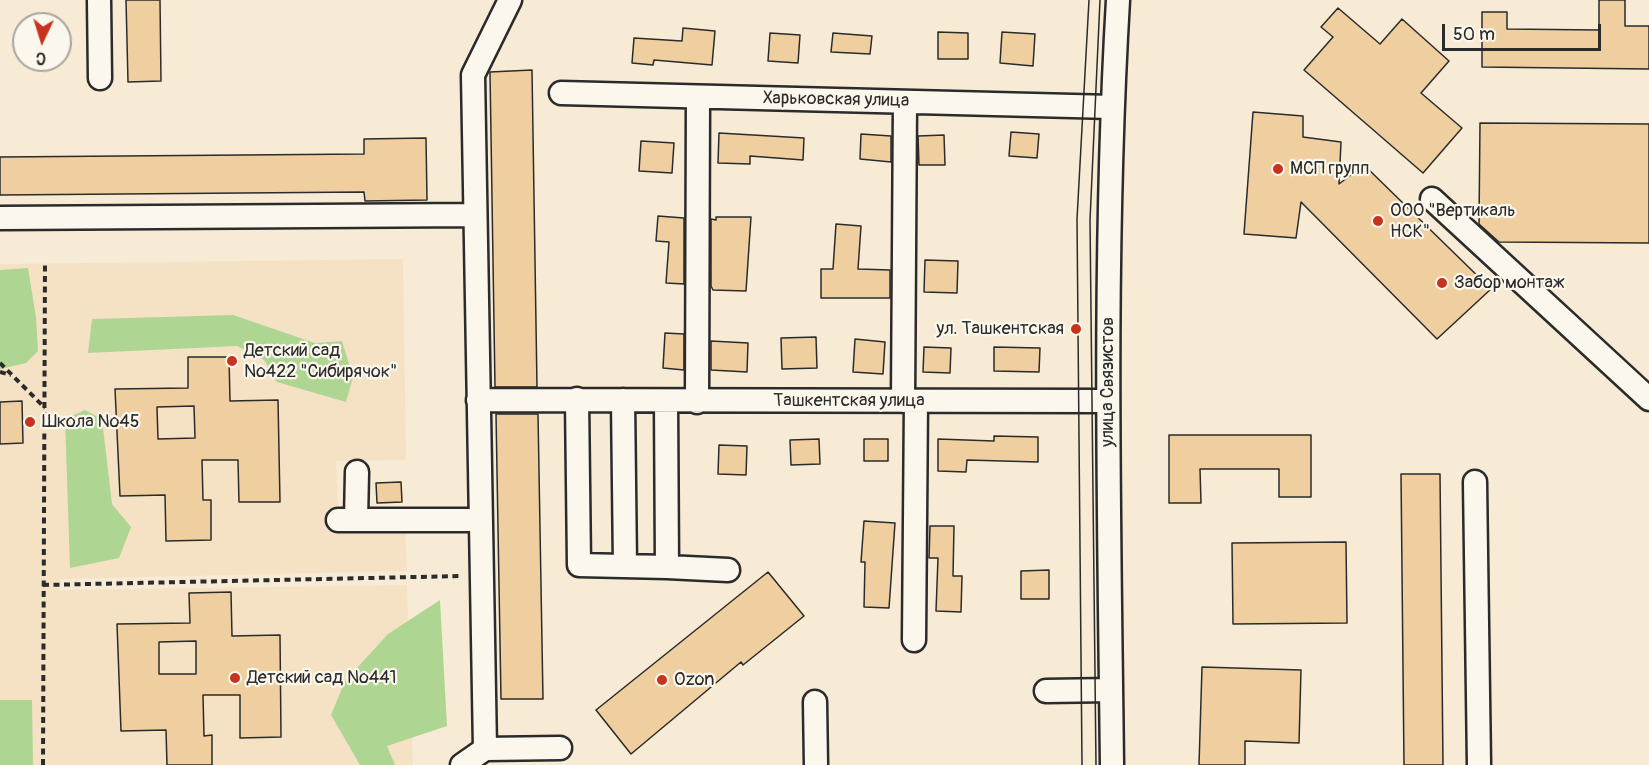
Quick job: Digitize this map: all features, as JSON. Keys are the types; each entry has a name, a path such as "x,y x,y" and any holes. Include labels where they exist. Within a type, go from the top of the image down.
{"street":[{"path":"99,0 100,78"},
{"path":"485,748 473,75 510,0"},
{"name":"улица Связистов","path":"1112,765 1107,401 1112,107 1118,0"},
{"name":"Харьковская улица","path":"561,93 1112,107"},
{"path":"697,402 698,97"},
{"path":"905,102 914,640"},
{"path":"1432,199 1649,399"},
{"path":"0,218 476,215"},
{"path":"584,399 579,565 728,570"},
{"name":"Ташкентская улица","path":"478,400 1107,401"},
{"path":"623,400 625,566"},
{"path":"666,401 667,567"},
{"path":"357,472 347,520 481,520"},
{"path":"1475,482 1479,765"},
{"path":"1046,691 1111,690"},
{"path":"815,702 816,765"},
{"path":"462,765 485,748 560,748"}],"path":[{"path":"43,765 45,263"},
{"path":"0,363 46,409"},
{"path":"0,372 13,376"},
{"path":"43,585 482,576"}],"shaded area":[{"path":"403,259 406,460 336,461 339,528 405,528 407,571 60,579 59,590 407,585 413,765 0,765 0,264"}],"green space":[{"path":"28,268 36,317 38,351 26,363 0,369 0,270"},
{"path":"233,315 315,343 342,341 353,377 346,402 277,382 264,360 237,346 88,353 92,319"},
{"path":"85,410 102,419 112,504 131,527 119,558 70,568 65,419"},
{"path":"440,600 447,726 387,746 395,765 360,765 331,715 345,681 388,634"},
{"path":"0,700 32,700 33,765 0,765"}],"building":[{"path":"126,0 160,0 161,81 128,82"},
{"path":"1599,0 1625,0 1625,26 1649,26 1649,69 1482,67 1482,12 1507,12 1507,29 1599,30"},
{"path":"1338,8 1380,44 1402,19 1449,61 1421,93 1462,128 1423,173 1304,70 1333,37 1321,27"},
{"path":"683,28 715,31 712,65 654,60 653,65 632,63 634,38 682,41"},
{"path":"938,32 968,33 968,59 938,59"},
{"path":"1002,32 1035,34 1033,66 1000,63"},
{"path":"770,33 800,35 798,63 768,61"},
{"path":"833,33 872,36 870,54 831,52"},
{"path":"532,70 537,387 495,387 490,72"},
{"name":"ООО \"Вертикаль НСК\"","path":"1253,112 1303,116 1303,137 1341,142 1339,184 1364,165 1491,289 1437,339 1301,202 1296,238 1244,234"},
{"path":"1480,123 1649,124 1649,243 1499,242 1479,224"},
{"path":"1011,132 1039,134 1037,158 1009,156"},
{"path":"719,133 804,138 803,160 750,156 750,164 718,163"},
{"path":"861,134 891,136 891,162 860,159"},
{"path":"944,135 945,165 919,165 918,136"},
{"path":"426,138 427,200 365,201 364,192 0,195 0,157 364,154 364,139"},
{"path":"641,141 674,143 672,173 639,171"},
{"path":"658,216 684,218 684,284 666,283 669,242 656,241"},
{"path":"716,217 751,217 746,291 713,290 711,286 711,219 716,220"},
{"path":"836,224 861,226 858,269 890,270 890,298 821,298 821,269 833,269"},
{"path":"925,260 958,261 957,293 924,292"},
{"path":"665,333 684,334 684,370 663,368"},
{"path":"816,337 817,368 782,369 781,338"},
{"path":"855,339 885,342 883,374 853,372"},
{"path":"711,341 748,343 747,372 711,370"},
{"path":"924,347 951,348 950,373 923,372"},
{"path":"994,347 1040,348 1039,372 994,371"},
{"path":"188,357 229,357 230,401 278,400 280,502 239,502 238,460 202,460 203,500 211,500 211,540 166,541 165,495 120,496 115,389 188,388","holes":["194,406 195,438 158,439 157,407"]},
{"path":"22,401 23,443 0,444 0,402"},
{"path":"496,414 538,414 543,699 501,699"},
{"path":"1169,435 1311,435 1311,497 1279,497 1279,469 1200,469 1201,503 1169,503"},
{"path":"994,436 1038,437 1038,462 967,460 966,472 938,471 938,439 994,441"},
{"path":"819,439 820,464 791,465 790,440"},
{"path":"864,439 888,439 888,461 864,461"},
{"path":"719,445 747,446 746,475 718,474"},
{"path":"1401,474 1440,474 1443,765 1404,765"},
{"path":"401,482 402,502 377,503 376,483"},
{"path":"864,521 895,523 889,608 864,607 865,562 861,562"},
{"path":"930,526 954,526 953,576 962,576 961,612 936,611 938,558 929,558"},
{"path":"1346,542 1347,623 1233,624 1232,543"},
{"path":"1049,570 1049,599 1021,599 1021,571"},
{"path":"768,572 804,616 743,665 741,662 631,754 596,710"},
{"path":"231,592 232,636 280,635 281,737 240,738 240,695 203,695 204,736 212,735 212,765 167,765 166,730 121,731 117,624 190,623 189,593","holes":["196,641 196,674 159,674 159,642"]},
{"path":"1202,667 1301,670 1299,743 1245,741 1245,765 1199,765"}],"tram line":[{"path":"1082,765 1077,219 1089,0"},
{"path":"1096,765 1090,220 1100,0"}],"place":[{"name":"МСП групп","path":"1278,169"},
{"name":"ООО \"Вертикаль НСК\"","path":"1378,221"},
{"name":"Забор монтаж","path":"1442,283"},
{"name":"ул. Ташкентская","path":"1076,329"},
{"name":"Детский сад №422 \"Сибирячок\"","path":"232,361"},
{"name":"Школа №45","path":"30,422"},
{"name":"Детский сад №441","path":"235,678"},
{"name":"Ozon","path":"662,680"}]}
